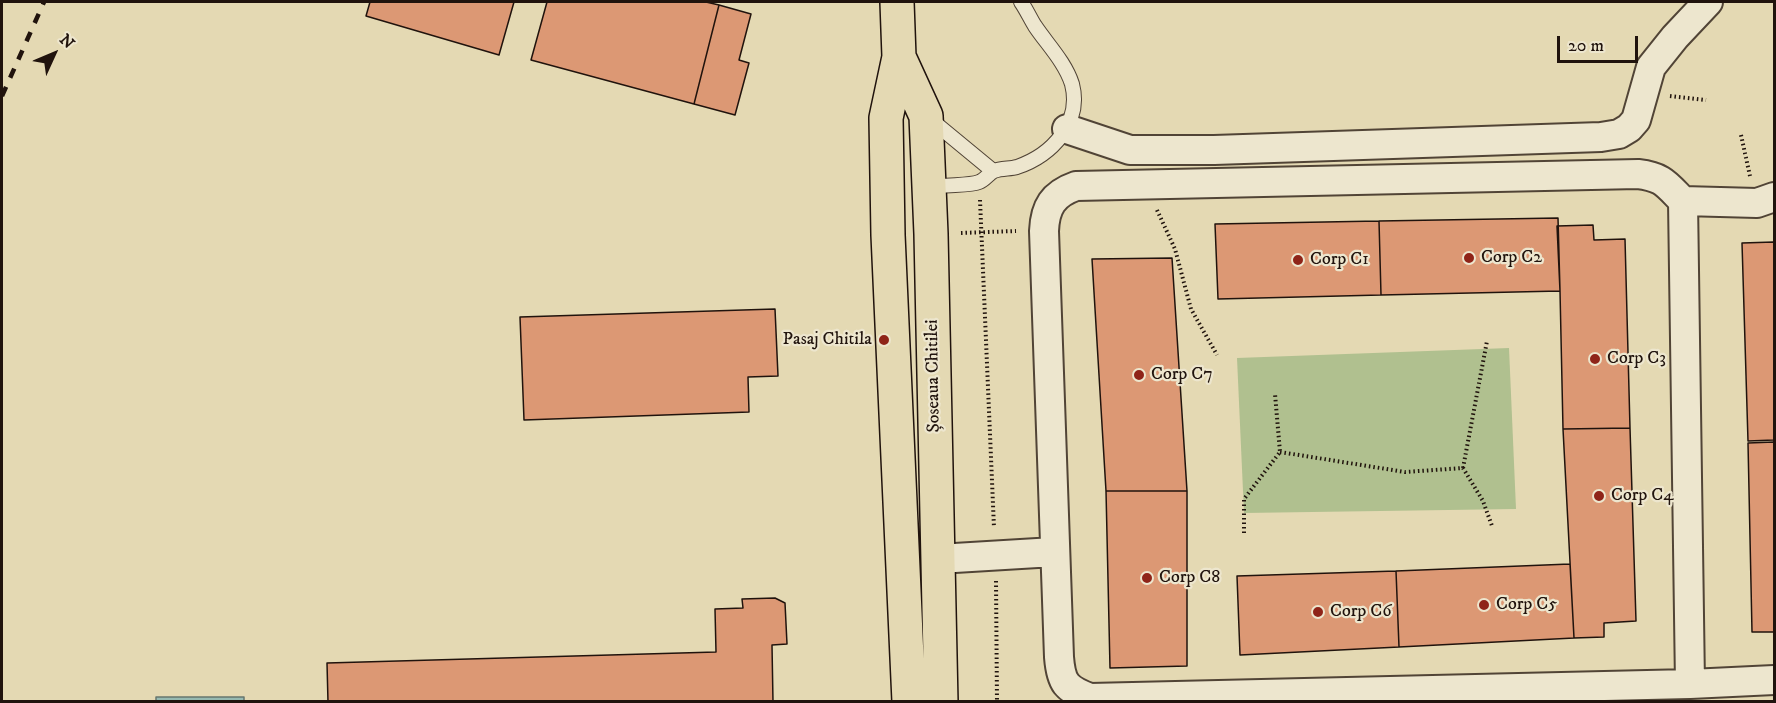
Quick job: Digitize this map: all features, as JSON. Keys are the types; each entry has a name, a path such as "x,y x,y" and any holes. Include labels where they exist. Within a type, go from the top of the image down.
{"main road":[{"name":"Șoseaua Chitilei","path":"897,2 899,57 886,118 888,235 909,702"},
{"name":"Șoseaua Chitilei","path":"899,57 926,116 941,702"},
{"path":"888,188 929,186"}],"street":[{"path":"1067,129 1130,150 1601,137 1619,134 1636,120 1651,67 1675,36 1707,2"},
{"path":"1690,684 1683,201 1662,180 1638,174 1076,186 1064,190 1052,201 1045,217 1044,231 1059,657 1060,674 1066,686 1078,694 1090,698 1218,698 1622,693 1690,684 1774,680"},
{"path":"1683,201 1766,200"},
{"path":"938,559 1054,552"}],"lane":[{"path":"929,186 979,183 993,171 1015,167 1047,151 1067,129 1073,111 1074,96 1071,82 1022,2"},
{"path":"926,116 993,171"}],"path":[{"path":"1741,135 1766,200"},
{"path":"979,183 995,556 997,702"},
{"path":"1145,184 1175,249 1191,309 1217,355"},
{"path":"981,232 1044,231"},
{"path":"1487,341 1463,468 1484,501 1492,526"},
{"path":"1244,533 1244,498 1280,452 1275,394"},
{"path":"1280,452 1405,472 1463,468"}],"green space":[{"path":"1509,348 1516,509 1244,513 1237,358"}],"water":[{"path":"156,697 244,697 244,701 156,702"}],"building":[{"path":"370,2 514,2 499,55 366,16"},
{"path":"547,2 706,2 719,5 694,104 531,60"},
{"path":"719,5 751,14 739,60 749,63 735,115 694,104"},
{"name":"Corp C2","path":"1558,218 1560,291 1381,295 1379,221"},
{"name":"Corp C1","path":"1379,221 1381,295 1218,299 1215,224"},
{"name":"Corp C3","path":"1593,225 1594,240 1625,239 1630,428 1563,429 1557,226"},
{"path":"1774,242 1774,440 1748,441 1742,243"},
{"name":"Corp C7","path":"1172,258 1187,491 1106,491 1092,259"},
{"path":"775,309 778,376 748,377 749,412 524,420 520,317"},
{"name":"Corp C4","path":"1630,428 1636,621 1604,623 1604,637 1574,638 1563,429"},
{"path":"1774,442 1774,632 1752,632 1748,443"},
{"name":"Corp C8","path":"1106,491 1187,491 1187,666 1110,668"},
{"name":"Corp C5","path":"1570,564 1574,638 1399,647 1396,571"},
{"name":"Corp C6","path":"1396,571 1399,647 1240,655 1237,576"},
{"path":"775,598 785,603 787,644 772,645 773,702 328,702 327,663 716,652 715,609 743,608 742,599"}],"railway":[{"path":"2,96 44,2"}],"place":[{"name":"Corp C2","path":"1469,258"},
{"name":"Corp C1","path":"1298,260"},
{"name":"Pasaj Chitila","path":"884,340"},
{"name":"Corp C3","path":"1595,359"},
{"name":"Corp C7","path":"1139,375"},
{"name":"Corp C4","path":"1599,496"},
{"name":"Corp C8","path":"1147,578"},
{"name":"Corp C5","path":"1484,605"},
{"name":"Corp C6","path":"1318,612"}]}
